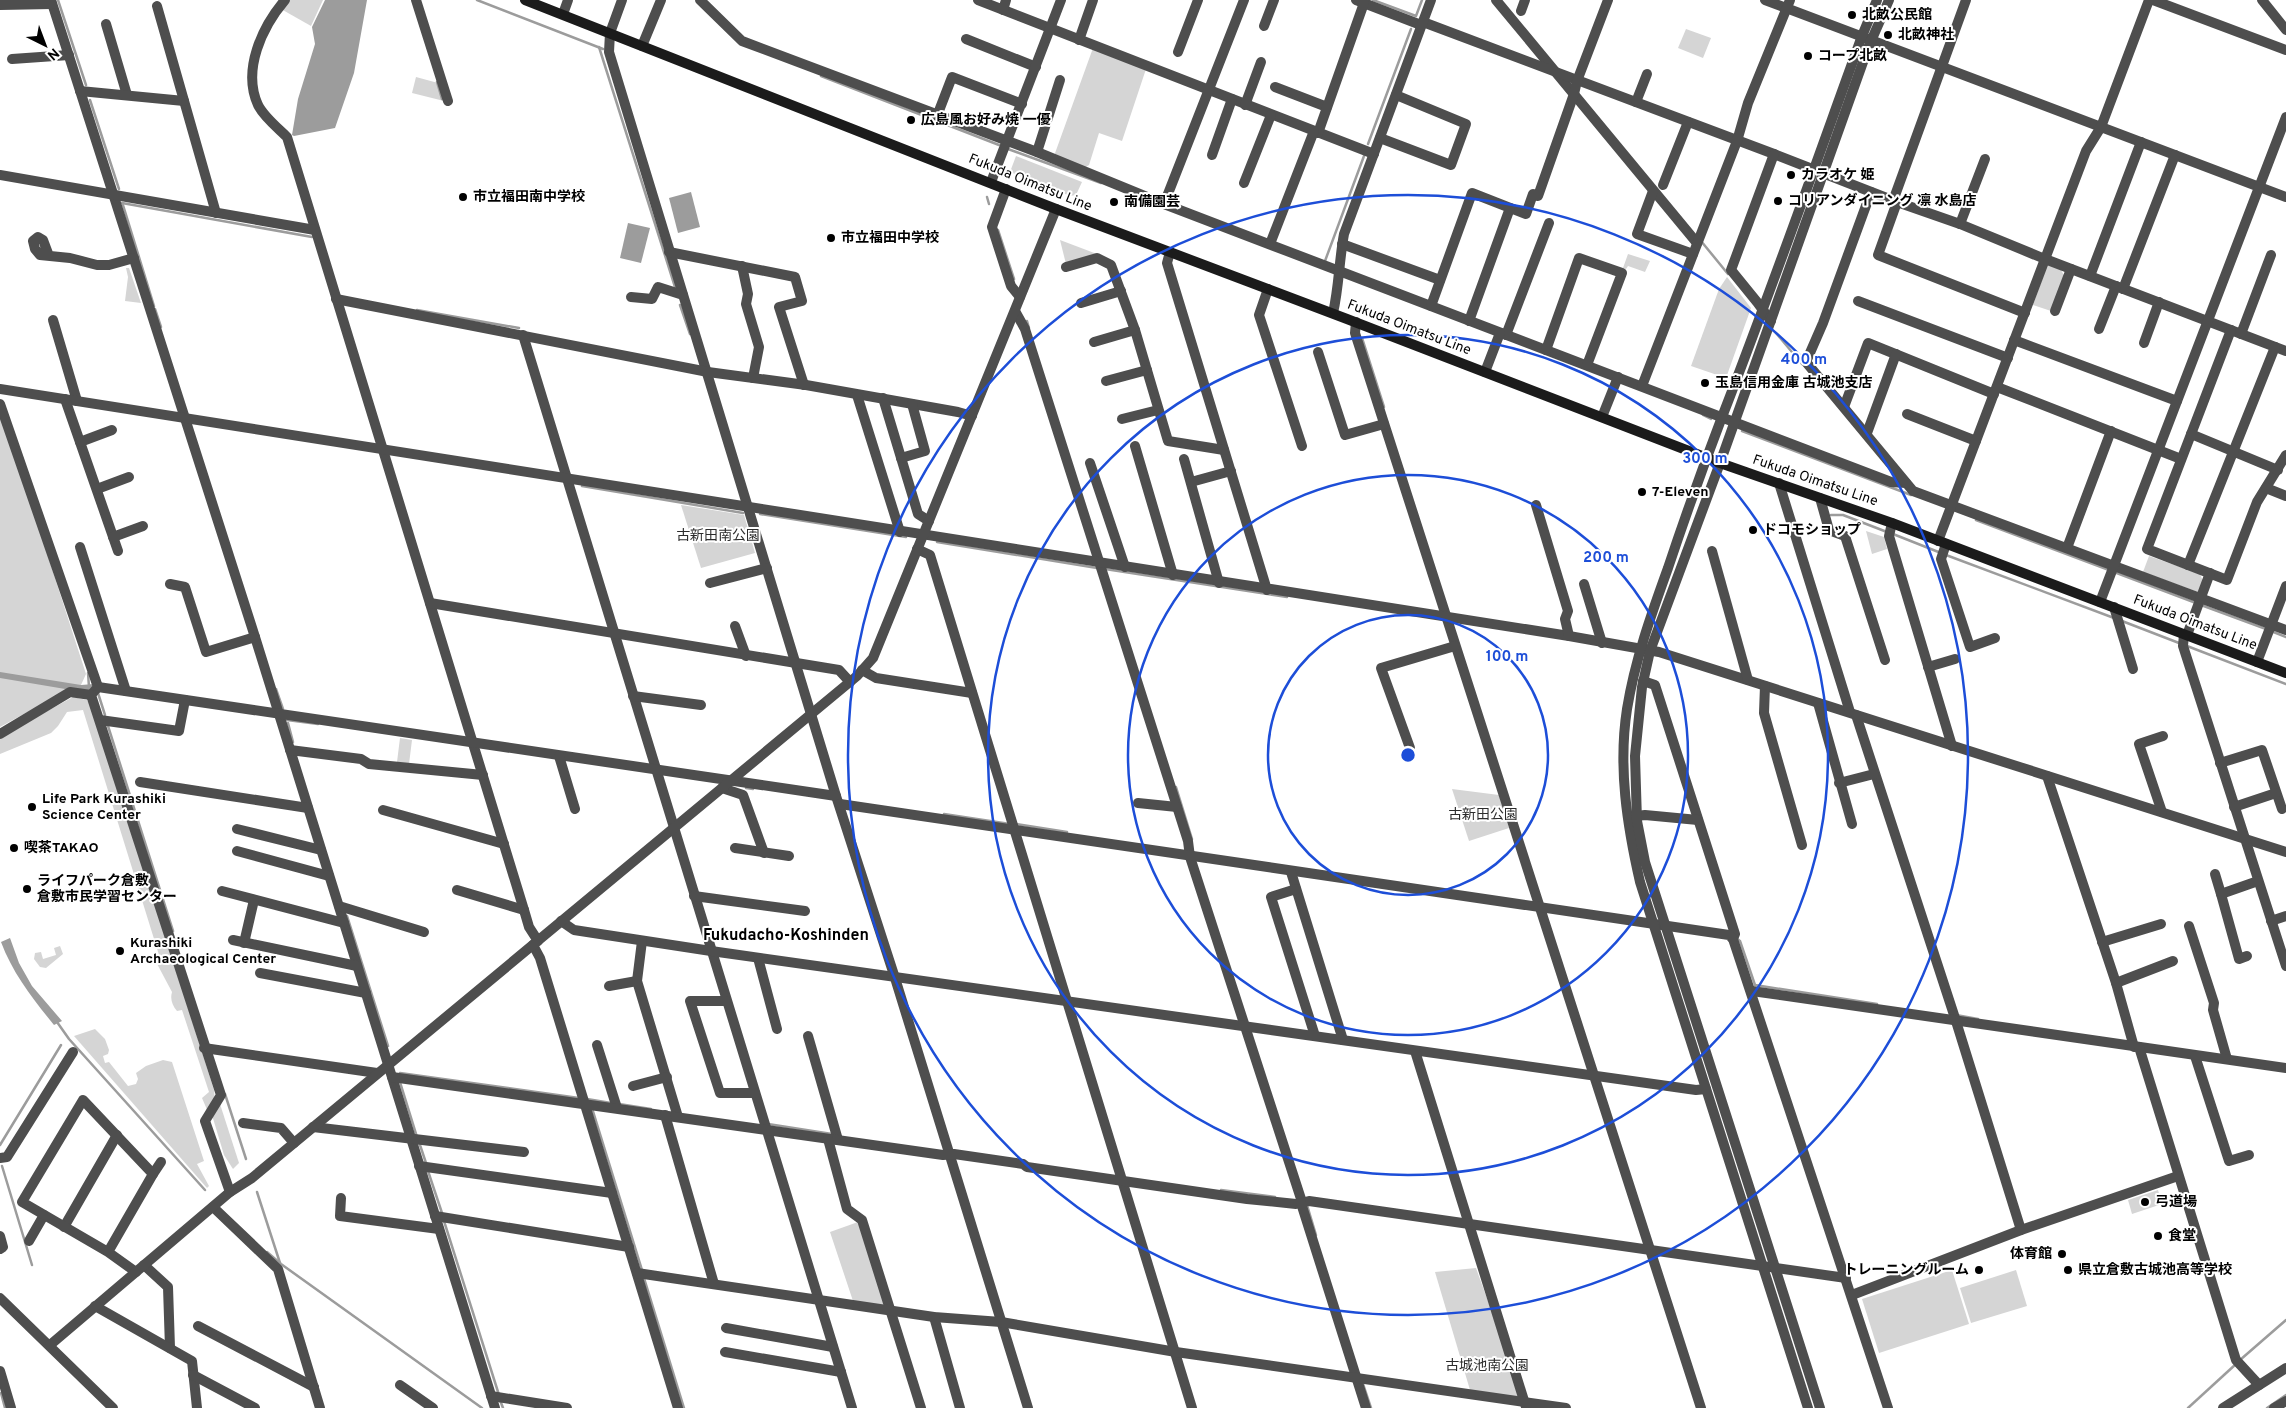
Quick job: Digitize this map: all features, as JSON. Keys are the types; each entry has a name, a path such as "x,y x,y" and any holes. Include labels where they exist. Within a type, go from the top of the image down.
{"main road":[{"name":"Fukuda Oimatsu Line","path":"525,0 1056,209 1333,313 1720,464 1820,498 1890,530 2114,607 2184,639 2286,673"}],"street":[{"path":"285,0 266,26 256,51 253,75 256,98 260,108 287,137 524,910 587,1103 612,1193 629,1247 641,1274 678,1408"},
{"path":"416,0 448,100"},
{"path":"563,14 568,0"},
{"path":"622,0 610,33 609,52 811,714 1028,1408"},
{"path":"642,46 661,0"},
{"path":"700,0 742,41 1036,152 1164,204 1722,418 1902,483 1913,491 2067,548 2112,569 2270,628 2286,630"},
{"path":"978,0 1004,5 1079,40 1374,154"},
{"path":"991,182 1008,142 1061,0"},
{"path":"1079,40 1093,0"},
{"path":"1178,52 1198,0"},
{"path":"1164,204 1244,0"},
{"path":"1264,26 1274,0"},
{"path":"1333,313 1339,289 1342,244 1431,0"},
{"path":"1496,0 1560,74 1575,88 1653,191 1697,244"},
{"path":"1521,11 1525,0"},
{"path":"1431,306 1472,193 1526,214 1533,194 1538,196 1608,0"},
{"path":"1765,0 1788,4 1867,38 2286,197"},
{"path":"1820,1408 1645,862 1637,816 1634,756 1645,650 1720,464 1819,172 1867,38 1878,0"},
{"path":"1867,38 1889,0"},
{"path":"1966,0 1895,201 1878,255 2025,313"},
{"path":"1995,638 1970,647 1941,559 1951,506 2086,151 2101,127 2151,0 2286,50"},
{"path":"2262,0 2286,30"},
{"path":"0,5 52,2 255,637 388,1065 415,1137 440,1217 439,1229 496,1397 495,1408"},
{"path":"1270,244 1327,107 1360,2 1560,74"},
{"path":"1642,386 1737,141 1748,103 1788,4"},
{"path":"157,6 216,213"},
{"path":"106,24 127,95"},
{"path":"966,38 1036,67"},
{"path":"12,59 69,55"},
{"path":"1245,105 1261,62"},
{"path":"1636,102 1646,74"},
{"path":"937,116 952,77 1022,104"},
{"path":"1036,152 1060,80"},
{"path":"1276,87 1327,107"},
{"path":"1575,88 1636,102 1960,224 2045,259 2286,351"},
{"path":"80,91 184,101"},
{"path":"1380,138 1451,165 1466,124 1396,95"},
{"path":"1212,155 1232,100"},
{"path":"1244,183 1271,115"},
{"path":"2100,602 2286,117"},
{"path":"1663,186 1688,122"},
{"path":"2090,276 2141,142"},
{"path":"1770,321 1731,270 1774,154"},
{"path":"2099,329 2120,287 2175,155"},
{"path":"1960,224 1985,159"},
{"path":"1808,1408 1653,924 1634,856 1625,793 1625,740 1627,711 1706,458 1819,172"},
{"path":"0,175 315,230"},
{"path":"1006,189 992,227 1011,286 1020,297"},
{"path":"1653,191 1637,234 1697,244"},
{"path":"1871,192 1823,323 1806,362 1885,455 1886,461 1902,483"},
{"path":"1469,321 1510,208"},
{"path":"50,1345 230,1192 252,1178 850,682 873,658 1056,209"},
{"path":"1485,372 1503,334 1549,223"},
{"path":"1342,244 1440,280"},
{"path":"669,252 795,277 802,301 779,307 804,385"},
{"path":"1170,252 1167,263 1267,590"},
{"path":"2271,255 2191,434 2147,548 2227,580 2257,502 2286,455"},
{"path":"49,256 96,265 109,265 134,258"},
{"path":"1066,267 1097,258 1111,265 1135,330 1168,441 1224,450"},
{"path":"1546,350 1579,258 1622,273 1587,365"},
{"path":"742,266 748,294 746,304 759,347 753,378"},
{"path":"2055,311 2071,269"},
{"path":"631,297 652,299 658,287 683,295"},
{"path":"1268,289 1259,314 1302,446"},
{"path":"1081,303 1120,291"},
{"path":"336,299 708,372 804,385 972,416"},
{"path":"1858,301 2008,358"},
{"path":"2144,343 2159,302"},
{"path":"1015,311 1025,329 1102,566 1177,808 1360,1378 1366,1408"},
{"path":"52,320 77,401"},
{"path":"1356,322 1354,333 1538,904 1597,1077 1702,1408"},
{"path":"1094,342 1135,330"},
{"path":"523,335 673,828 696,896 726,1001 822,1302 852,1408"},
{"path":"2014,340 2177,401"},
{"path":"1844,407 1868,343 2111,431 2181,459"},
{"path":"2188,564 2275,347"},
{"path":"1318,352 1345,435 1384,424"},
{"path":"1866,433 1896,354"},
{"path":"1106,381 1147,370"},
{"path":"1602,417 1618,377"},
{"path":"0,389 900,532 1102,566 1125,567 1446,621 1569,636 1645,650 1748,680 1765,689 1952,746 2048,779 2162,812 2247,842 2286,852"},
{"path":"858,395 900,532"},
{"path":"882,398 918,514 929,521"},
{"path":"65,399 118,551"},
{"path":"0,404 94,691 100,720 204,1048 221,1095 205,1121 230,1192"},
{"path":"901,458 925,451 912,404"},
{"path":"1122,419 1158,410"},
{"path":"1907,414 1976,441"},
{"path":"80,442 112,430"},
{"path":"2067,548 2111,431"},
{"path":"2191,434 2278,470"},
{"path":"1135,446 1173,575"},
{"path":"1184,459 1219,583"},
{"path":"1090,463 1125,567"},
{"path":"1190,482 1231,471"},
{"path":"96,489 129,477"},
{"path":"1778,483 1955,1017 2021,1230"},
{"path":"2266,488 2286,496"},
{"path":"1820,498 1829,530 1845,536 1885,660"},
{"path":"1536,505 1568,611 1566,619 1569,636"},
{"path":"113,537 143,526"},
{"path":"1890,530 1952,746"},
{"path":"80,547 126,691"},
{"path":"918,549 930,555 1192,1408"},
{"path":"1712,551 1748,680"},
{"path":"710,583 767,568"},
{"path":"2210,573 2184,639 2220,763 2286,966"},
{"path":"170,584 185,587 206,652 255,637"},
{"path":"1584,584 1602,643"},
{"path":"2257,662 2286,586"},
{"path":"430,603 839,670 850,682"},
{"path":"2114,607 2134,669"},
{"path":"735,626 746,656"},
{"path":"1410,748 1381,668 1455,646"},
{"path":"1928,667 1956,659"},
{"path":"862,670 876,678 972,693"},
{"path":"1643,681 1655,684 1734,937 1847,1280 1854,1294 1888,1408"},
{"path":"1765,689 1764,713 1802,845"},
{"path":"0,734 70,692 126,691 655,769 725,785 1013,826 1291,872 1538,904 1734,937"},
{"path":"633,696 701,705"},
{"path":"100,720 179,731 185,700"},
{"path":"1818,705 1852,824"},
{"path":"2162,812 2140,744 2163,736"},
{"path":"290,750 361,759 369,764 483,776"},
{"path":"2220,763 2262,750 2282,809"},
{"path":"559,756 575,809"},
{"path":"1840,783 1874,774"},
{"path":"2048,779 2239,1363 2259,1384"},
{"path":"140,782 308,808"},
{"path":"725,785 743,795 764,853"},
{"path":"2234,807 2276,793"},
{"path":"1138,803 1177,808"},
{"path":"383,810 504,844"},
{"path":"1637,816 1645,815 1698,820"},
{"path":"237,829 321,850"},
{"path":"735,848 789,856"},
{"path":"237,851 329,876"},
{"path":"1291,872 1343,1040"},
{"path":"2216,874 2240,959 2247,956"},
{"path":"2221,894 2258,881"},
{"path":"1296,889 1271,897 1315,1036"},
{"path":"457,890 524,910"},
{"path":"222,891 344,923"},
{"path":"696,896 805,911"},
{"path":"244,943 254,900"},
{"path":"339,906 424,932"},
{"path":"2271,921 2286,916"},
{"path":"561,921 574,930 642,941 1597,1077 1696,1090 1706,1089"},
{"path":"2102,942 2162,924"},
{"path":"2189,926 2214,1003 2213,1010 2227,1057"},
{"path":"233,940 357,966"},
{"path":"642,941 637,981 678,1114"},
{"path":"758,958 777,1028"},
{"path":"2116,983 2173,961"},
{"path":"260,973 366,993"},
{"path":"610,986 637,981"},
{"path":"1752,990 1955,1017 2194,1056 2227,1057 2286,1068"},
{"path":"726,1001 690,1001 720,1093 755,1093"},
{"path":"808,1036 835,1137 847,1209 862,1220 892,1312 920,1408"},
{"path":"597,1045 616,1105"},
{"path":"204,1048 378,1073"},
{"path":"1415,1051 1526,1405"},
{"path":"0,1158 7,1157 73,1052"},
{"path":"2194,1056 2230,1161 2249,1155"},
{"path":"392,1076 587,1103 616,1105 665,1115 678,1114 948,1152 1247,1199 1304,1202 1470,1227 1763,1266 1847,1280"},
{"path":"633,1086 667,1077"},
{"path":"136,1272 108,1252 22,1202 83,1100 153,1174"},
{"path":"665,1115 714,1284"},
{"path":"243,1123 281,1128 294,1142"},
{"path":"313,1127 415,1137 524,1152"},
{"path":"64,1227 117,1135"},
{"path":"108,1252 161,1162"},
{"path":"424,1166 612,1193"},
{"path":"1854,1294 2021,1230 2178,1176"},
{"path":"341,1198 340,1216 439,1229"},
{"path":"212,1207 278,1269 320,1408"},
{"path":"29,1242 44,1215"},
{"path":"440,1217 629,1247"},
{"path":"0,1236 3,1247 0,1249"},
{"path":"144,1265 168,1287 170,1348"},
{"path":"641,1274 892,1312 1001,1322 1176,1352 1360,1378 1526,1405 1566,1408"},
{"path":"0,1298 113,1408"},
{"path":"96,1306 192,1361 197,1408"},
{"path":"934,1317 960,1408"},
{"path":"198,1326 314,1387"},
{"path":"726,1328 834,1347"},
{"path":"725,1352 841,1372"},
{"path":"0,1371 10,1408"},
{"path":"2223,1408 2259,1384 2284,1373"},
{"path":"193,1375 255,1408"},
{"path":"400,1385 433,1408"},
{"path":"496,1397 567,1408"},
{"path":"2274,1408 2286,1401"}],"green space":[{"path":"289,0 323,0 311,26 281,9"},
{"path":"1686,29 1711,38 1703,58 1678,48"},
{"path":"1093,48 1146,69 1122,141 1099,133 1089,165 1084,168 1054,156"},
{"path":"416,77 438,83 444,101 412,93"},
{"path":"1016,156 1082,182 1076,195 1070,196 1010,172"},
{"path":"1060,240 1097,254 1066,264"},
{"path":"1628,254 1650,261 1645,272 1628,266 1626,269 1623,268"},
{"path":"2048,263 2061,270 2065,277 2051,311 2033,305"},
{"path":"126,268 129,268 141,303 125,301 128,277"},
{"path":"1727,277 1751,308 1726,378 1691,366 1719,289"},
{"path":"0,408 86,674 81,685 0,727"},
{"name":"古新田南公園","path":"681,505 744,515 755,553 701,568"},
{"path":"1866,531 1884,537 1887,549 1872,554"},
{"path":"2149,556 2200,574 2203,581 2198,592 2143,572"},
{"path":"73,697 87,700 92,706 214,1090 215,1101 208,1112 202,1098 209,1092 182,1010 177,1011 174,1006 171,1000 172,992 155,960 159,955 83,710 67,712 51,733 0,754 0,737"},
{"path":"400,738 412,740 409,764 397,762"},
{"name":"古新田公園","path":"1452,789 1499,795 1509,828 1469,841"},
{"path":"60,946 63,954 46,968 40,967 34,959 35,953 41,952 43,959 56,955 54,948"},
{"path":"95,1029 105,1039 109,1050 108,1054 103,1056 105,1063 109,1062 128,1086 136,1084 138,1079 136,1073 146,1066 163,1060 172,1062 204,1161 197,1164 209,1186 207,1188 74,1036"},
{"path":"220,1104 239,1163 233,1169 224,1155 212,1115"},
{"name":"弓道場","path":"2158,1190 2162,1204 2132,1214 2128,1200"},
{"path":"858,1222 885,1306 853,1301 830,1232"},
{"name":"古城池南公園","path":"1476,1268 1521,1393 1517,1397 1470,1390 1435,1272"},
{"path":"1952,1270 1969,1324 1879,1353 1862,1299"},
{"path":"2016,1270 2027,1306 1971,1323 1960,1288"}],"shaded area":[{"path":"325,0 367,0 354,73 335,128 294,136 292,135 298,99 315,44 312,27"},
{"path":"691,192 700,227 678,233 669,198"},
{"path":"628,223 650,228 641,263 620,258"},
{"path":"0,672 81,685 94,684 89,693 0,678"},
{"path":"10,938 19,963 32,986 62,1021 54,1025 31,996 1,942"}],"waterway":[{"path":"58,0 86,85"},
{"path":"477,0 603,49"},
{"path":"1373,0 1416,16 1422,0"},
{"path":"1368,144 1411,29"},
{"path":"599,47 675,287"},
{"path":"821,76 999,145"},
{"path":"437,82 442,99"},
{"path":"90,100 119,189"},
{"path":"1008,149 1101,183"},
{"path":"1325,261 1364,156"},
{"path":"987,197 989,204"},
{"path":"122,203 312,237"},
{"path":"123,205 154,306"},
{"path":"998,230 1014,279"},
{"path":"1701,241 1728,274"},
{"path":"680,305 690,334"},
{"path":"155,309 161,327"},
{"path":"417,310 519,328"},
{"path":"1027,321 1029,328"},
{"path":"1776,333 1802,364"},
{"path":"1362,338 1384,407"},
{"path":"1703,415 1711,419"},
{"path":"1742,431 1911,495"},
{"path":"582,486 743,513"},
{"path":"760,514 906,537"},
{"path":"1831,515 1843,515 1887,532"},
{"path":"1976,520 2109,570"},
{"path":"1893,534 1941,553"},
{"path":"937,542 1097,568"},
{"path":"1946,555 2114,618"},
{"path":"1105,569 1287,597"},
{"path":"2114,572 2196,603"},
{"path":"2201,605 2266,629"},
{"path":"2122,621 2179,643"},
{"path":"2271,631 2286,637"},
{"path":"2187,646 2286,684"},
{"path":"88,673 89,687"},
{"path":"276,689 283,709"},
{"path":"98,693 105,715"},
{"path":"287,720 318,724"},
{"path":"288,723 293,742"},
{"path":"108,726 173,931"},
{"path":"1176,787 1192,839"},
{"path":"746,788 753,789"},
{"path":"944,814 1010,824"},
{"path":"1016,824 1067,832"},
{"path":"347,916 388,1046"},
{"path":"1736,938 1740,941 1755,985 1877,1004"},
{"path":"1956,1015 1978,1019"},
{"path":"57,1022 69,1039 205,1190"},
{"path":"0,1145 61,1045"},
{"path":"400,1073 579,1098"},
{"path":"400,1082 417,1137"},
{"path":"225,1094 246,1159"},
{"path":"587,1099 611,1103"},
{"path":"619,1104 651,1109"},
{"path":"592,1108 642,1270"},
{"path":"768,1124 832,1134"},
{"path":"419,1142 426,1163"},
{"path":"2,1166 32,1265"},
{"path":"428,1171 442,1213"},
{"path":"1221,1190 1275,1197"},
{"path":"257,1192 280,1263"},
{"path":"1307,1205 1316,1235"},
{"path":"444,1221 499,1395"},
{"path":"267,1252 482,1408"},
{"path":"644,1278 684,1408"},
{"path":"2240,1360 2286,1320"},
{"path":"2188,1408 2236,1364"},
{"path":"1362,1381 1371,1408"},
{"path":"1,1393 5,1408"},
{"path":"2267,1408 2286,1395"},
{"path":"500,1400 503,1408"}],"place":[{"name":"北畝公民館","path":"1852,15"},
{"name":"北畝神社","path":"1888,35"},
{"name":"コープ北畝","path":"1808,56"},
{"name":"広島風お好み焼 一優","path":"911,120"},
{"name":"カラオケ 姫","path":"1791,175"},
{"name":"市立福田南中学校","path":"463,197"},
{"name":"コリアンダイニング 凛 水島店","path":"1778,201"},
{"name":"南備園芸","path":"1114,202"},
{"name":"市立福田中学校","path":"831,238"},
{"name":"玉島信用金庫 古城池支店","path":"1705,383"},
{"name":"7-Eleven","path":"1642,492"},
{"name":"ドコモショップ","path":"1753,530"},
{"name":"Life Park Kurashiki Science Center","path":"32,807"},
{"name":"喫茶TAKAO","path":"14,848"},
{"name":"ライフパーク倉敷 倉敷市民学習センター","path":"27,889"},
{"name":"Kurashiki Archaeological Center","path":"120,951"},
{"name":"弓道場","path":"2145,1202"},
{"name":"食堂","path":"2158,1236"},
{"name":"体育館","path":"2062,1254"},
{"name":"トレーニングルーム","path":"1979,1270"},
{"name":"県立倉敷古城池高等学校","path":"2068,1270"}],"district":[{"name":"Fukudacho-Koshinden","path":"786,936"}]}
